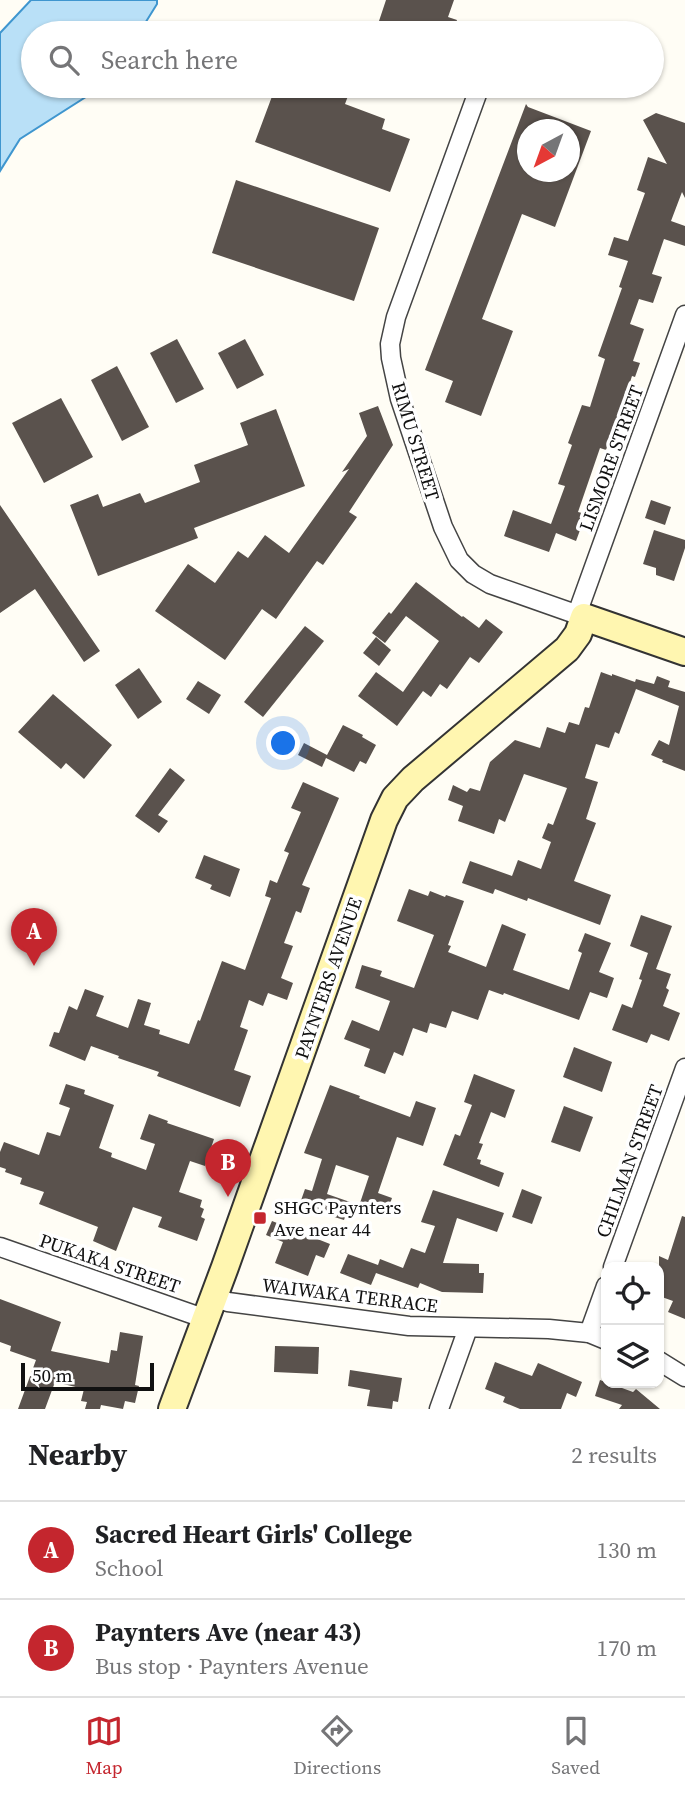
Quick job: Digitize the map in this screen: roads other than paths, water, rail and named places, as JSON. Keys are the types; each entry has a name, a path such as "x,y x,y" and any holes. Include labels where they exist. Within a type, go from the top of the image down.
{"street":[{"name":"RIMU STREET","path":"476,98 396,317 390,344 400,400 443,527 459,560 473,574 490,584 685,652"},
{"name":"LISMORE STREET","path":"580,615 685,315"},
{"name":"PAYNTERS AVENUE","path":"172,1409 384,820 395,798 413,779 567,649 578,634 580,615"},
{"name":"CHILMAN STREET","path":"615,1262 685,1069"},
{"name":"PUKAKA STREET","path":"0,1247 210,1308"},
{"path":"589,1333 601,1300"},
{"name":"WAIWAKA TERRACE","path":"210,1308 228,1302 409,1326 549,1329 589,1333 601,1338"},
{"path":"439,1409 468,1328"},
{"path":"664,1364 685,1377"}],"water":[{"path":"31,0 157,0 146,21 21,21 21,98 84,98 20,139 0,171 0,33"}],"place":[{"name":"Sacred Heart Girls' College","path":"34,966"},
{"name":"Paynters Ave (near 43)","path":"228,1197"},
{"name":"SHGC Paynters Ave near 44","path":"260,1218"}]}
